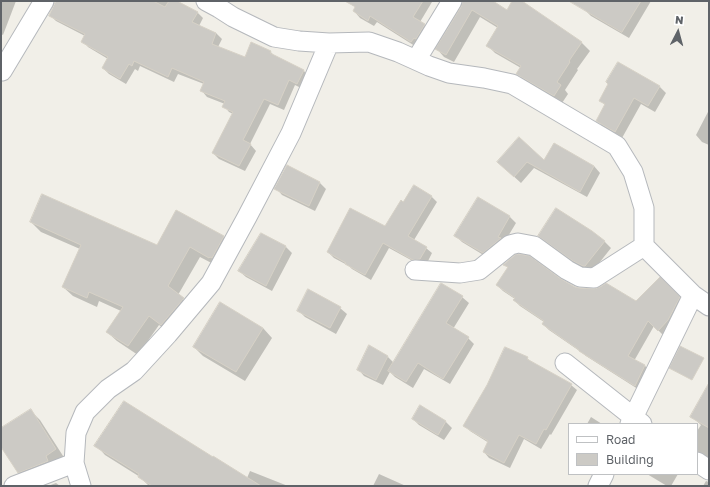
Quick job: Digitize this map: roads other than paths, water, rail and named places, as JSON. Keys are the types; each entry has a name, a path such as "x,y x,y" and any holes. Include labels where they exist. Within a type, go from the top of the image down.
{"street":[{"path":"2,71 44,1"},
{"path":"206,1 233,17 274,37 299,41 329,43 369,42 449,73 512,84 617,146 633,172 644,208 644,246 693,295 709,306"},
{"path":"416,60 452,1"},
{"path":"81,486 74,463 76,433 85,412 108,389 134,371 168,334 211,283 291,133 329,43"},
{"path":"415,270 460,273 479,270 510,245 518,243 534,246 567,270 580,277 594,278 644,246"},
{"path":"565,363 635,422 693,295"},
{"path":"14,486 74,463"},
{"path":"698,463 709,470"},
{"path":"598,486 604,475"}]}
